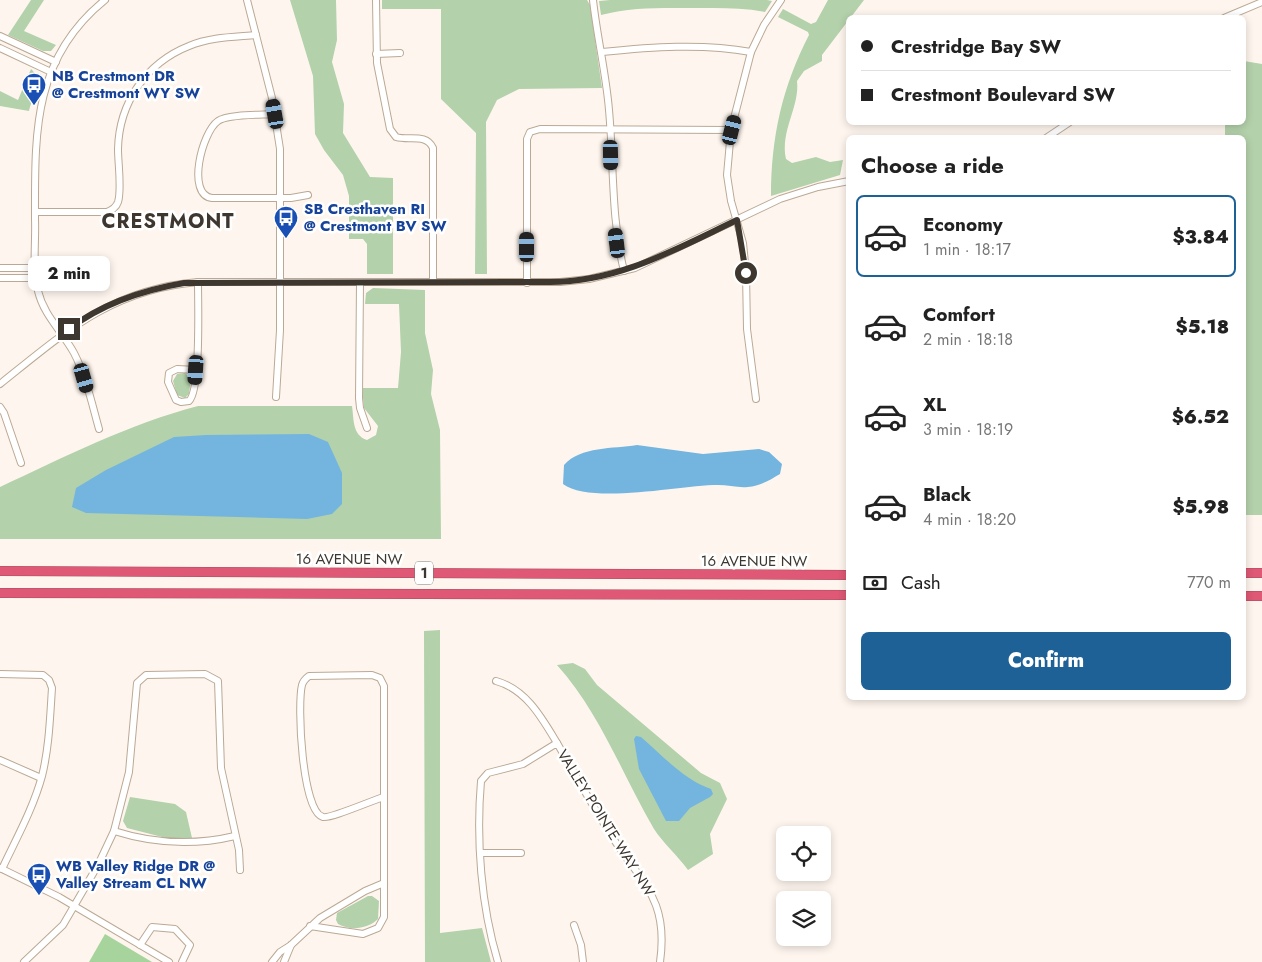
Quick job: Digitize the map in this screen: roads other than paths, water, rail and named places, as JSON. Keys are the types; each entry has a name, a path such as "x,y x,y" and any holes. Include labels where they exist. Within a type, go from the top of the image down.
{"highway":[{"name":"16 AVENUE NW","path":"0,571 846,575"},
{"path":"1246,573 1262,573"},
{"name":"1","path":"0,593 846,595"},
{"path":"1246,596 1262,596"}],"street":[{"path":"99,429 81,370 73,353 44,309 36,278 36,130 41,102 56,62 77,28 105,0"},
{"path":"247,0 275,114 280,149 280,282 276,397"},
{"path":"376,0 376,54 381,93 392,133 399,138 425,139 433,148 434,282"},
{"path":"593,0 602,52 611,128 612,202 617,243 624,271"},
{"path":"756,399 747,329 744,258 726,175 732,130 751,52 764,25 781,0"},
{"path":"1231,15 1262,2"},
{"path":"35,212 107,212 115,207 118,202 118,148 121,125 129,100 142,80 160,62 189,46 210,40 256,35"},
{"path":"0,36 56,62"},
{"path":"602,52 685,47 720,47 751,52"},
{"path":"0,48 51,72"},
{"path":"376,54 400,53"},
{"path":"275,114 224,118 215,124 201,152 199,186 201,192 208,198 280,198 308,194"},
{"path":"1050,135 1066,125"},
{"path":"527,282 527,139 530,132 540,129 611,128 732,130"},
{"path":"0,384 78,323 117,301 166,286 198,282 580,281 645,264 780,200 818,187 846,182"},
{"path":"0,268 36,268"},
{"path":"0,278 36,278"},
{"path":"196,370 174,369 168,376 173,396 178,402 188,401 193,395 196,370 198,282"},
{"path":"360,282 359,398 360,408 367,428"},
{"path":"0,407 4,413 21,463"},
{"path":"0,674 39,674 46,677 51,683 49,728 41,778 30,809 1,868 74,906 169,962"},
{"path":"24,962 52,937 74,906 103,855 114,830 129,772 136,688 139,680 146,675 205,674 215,678 219,687 221,768 240,870"},
{"path":"310,926 363,934 375,930 384,917 384,797 384,686 382,681 372,675 309,676 301,687 302,752 306,778 315,812 321,817 328,818 384,797"},
{"path":"496,682 518,691 536,710 557,743"},
{"name":"VALLEY POINTE WAY NW","path":"498,962 485,911 481,853 483,778 491,772 511,768 531,760 557,743 611,836 640,873 652,895 661,925 660,962"},
{"path":"0,760 41,778"},
{"path":"114,830 136,838 172,843 207,842 235,836"},
{"path":"481,853 521,853"},
{"path":"272,962 280,952 291,945 310,926 342,904 384,883"},
{"path":"574,925 581,945 582,962"},
{"path":"140,945 152,927 175,929 190,945 182,962"},
{"path":"284,962 291,945"}],"water":[{"path":"309,434 328,442 342,473 342,504 332,514 307,519 86,513 72,507 76,488 106,470 174,437"},
{"path":"637,445 703,454 759,449 769,452 782,464 780,474 761,484 748,487 718,485 615,494 576,490 563,484 564,465 579,454 598,449"},
{"path":"636,736 641,737 692,780 711,789 713,794 690,808 679,821 666,821 639,769 634,739"}],"place":[{"name":"NB Crestmont DR @ Crestmont WY SW","path":"34,106"},
{"name":"SB Cresthaven RI @ Crestmont BV SW","path":"286,239"},
{"name":"WB Valley Ridge DR @ Valley Stream CL NW","path":"39,896"}],"district":[{"name":"CRESTMONT","path":"168,221"}]}
